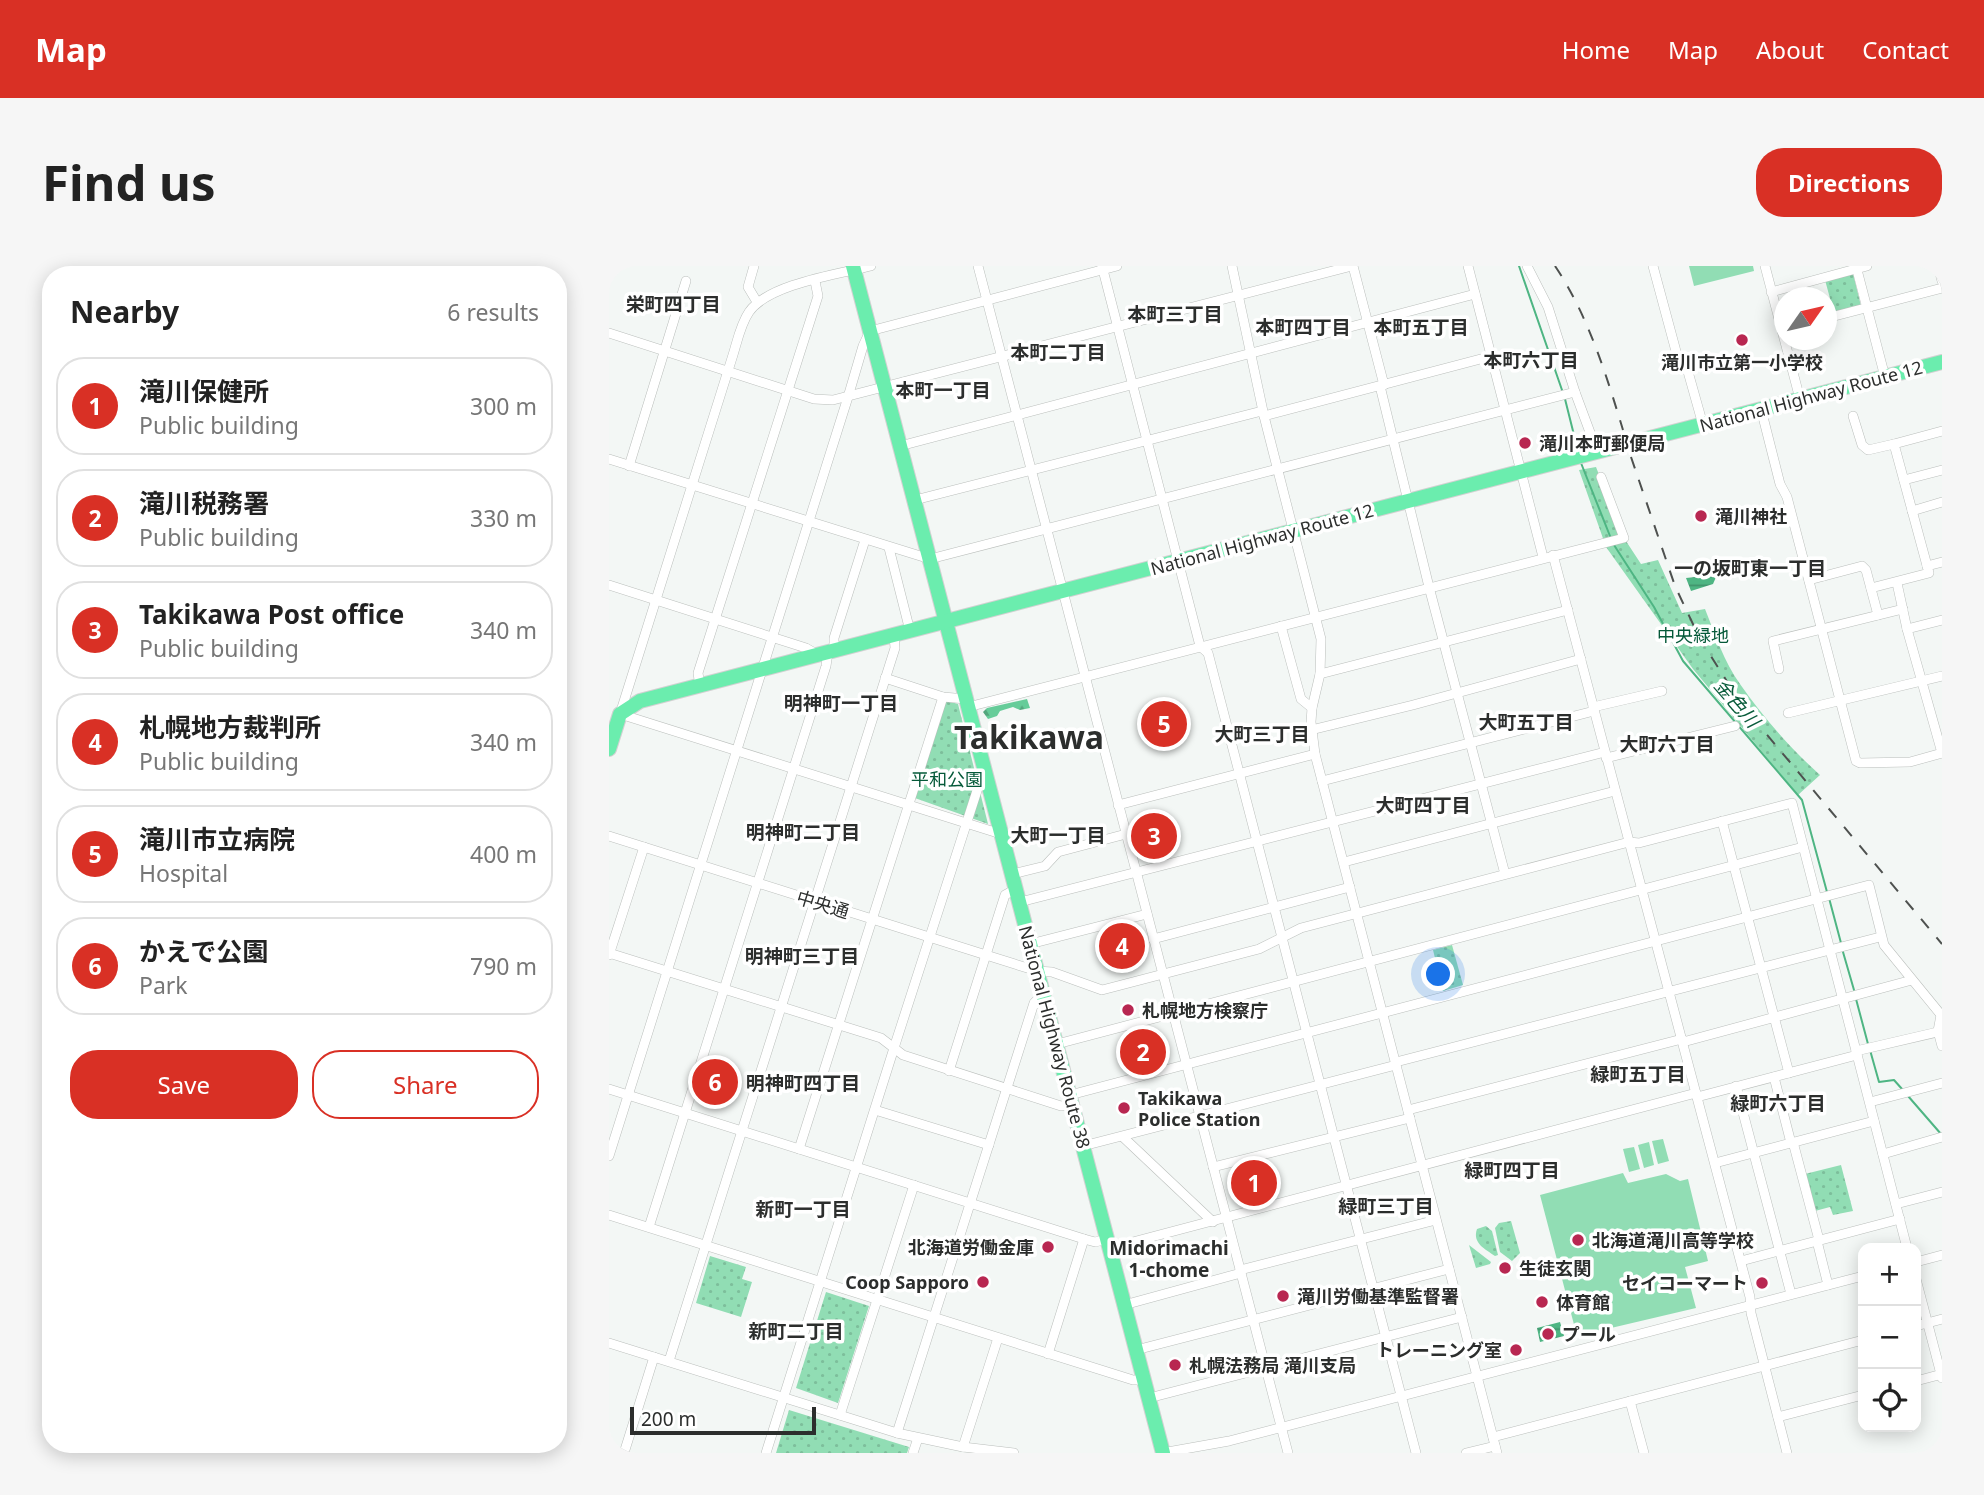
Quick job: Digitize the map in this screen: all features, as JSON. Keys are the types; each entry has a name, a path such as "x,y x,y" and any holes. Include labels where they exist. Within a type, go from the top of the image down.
{"highway":[{"name":"National Highway Route 38","path":"854,268 1163,1453"},
{"name":"National Highway Route 12","path":"620,714 640,701 1942,362"},
{"path":"609,749 620,714"}],"street":[{"path":"754,266 748,287 757,302"},
{"path":"871,266 854,268 774,291 757,302 745,319 620,714 1001,834"},
{"path":"978,266 1288,1453"},
{"path":"609,1156 809,523 849,387 870,331 1117,266"},
{"path":"1232,266 1263,413 1321,639 1320,674 1312,708 1311,730 1315,754 1495,1445"},
{"path":"609,334 823,400 848,397 1352,266 1369,323 1410,512 1504,874"},
{"path":"1468,266 1522,471 1568,610 1643,889 1741,1261 1751,1313 1787,1453"},
{"path":"1527,266 1548,307 1591,435"},
{"path":"1653,266 1678,355 1685,361 1703,425"},
{"path":"1765,266 1774,299"},
{"path":"1938,266 1942,281"},
{"path":"1772,292 1860,267 1885,377"},
{"path":"1102,268 1201,646 1208,653 1416,1453"},
{"path":"629,466 686,281"},
{"path":"700,686 698,673 818,296 815,281"},
{"path":"1837,315 1942,288"},
{"path":"900,446 1475,294"},
{"path":"1788,350 1800,399"},
{"path":"915,500 1147,441 1382,386 1492,356"},
{"path":"609,459 930,559 1575,392"},
{"path":"1761,409 1856,761 1860,763 1910,762 1942,753 1937,718 1922,681 1897,583"},
{"path":"1853,416 1862,445 1868,450 1942,431"},
{"path":"1871,589 1929,573 1894,444"},
{"path":"1904,480 1942,470"},
{"path":"885,678 967,703 1085,677 1624,538 1601,477"},
{"path":"1912,511 1942,502"},
{"path":"649,1227 826,666 827,653 865,540"},
{"path":"889,548 910,631"},
{"path":"1927,566 1942,562"},
{"path":"1809,580 1863,566 1878,615"},
{"path":"609,585 827,653"},
{"path":"1779,669 1773,641 1903,609"},
{"path":"1320,674 1568,610"},
{"path":"1907,629 1942,620"},
{"path":"1281,626 1301,699 1312,708"},
{"path":"669,1362 895,648 894,635"},
{"path":"1311,730 1581,659"},
{"path":"1788,713 1942,676"},
{"path":"1322,781 1662,691"},
{"path":"799,1149 943,696"},
{"path":"949,1071 1006,895 1018,896 1136,872 1481,784 1735,726"},
{"path":"1118,805 1315,754"},
{"path":"766,1453 984,767"},
{"path":"1344,862 1615,791"},
{"name":"中央通","path":"609,836 1037,971 1052,972 1102,990 1259,949 1301,928 1356,913 1791,803 1803,847"},
{"path":"1722,821 1789,1073"},
{"path":"1012,874 1045,866 1058,852 1126,834"},
{"path":"644,847 609,954 881,1038 903,1055 1061,1105 1186,1065 1869,885 1884,945 1942,1016 1942,1046"},
{"path":"1057,1044 1803,847 1906,1243"},
{"path":"1153,939 1350,887"},
{"path":"1030,944 1147,914"},
{"path":"1083,1146 1880,937"},
{"path":"1213,1167 1912,980"},
{"path":"897,1433 1034,1003 1043,994"},
{"path":"609,1089 1084,1239 1109,1244 1213,1222 1774,1077 1940,1031"},
{"path":"1774,1077 1828,1285"},
{"path":"1870,1102 1942,1083"},
{"path":"1737,1086 1791,1294"},
{"path":"875,1110 989,1145"},
{"path":"1715,1163 1874,1121"},
{"path":"1123,1137 1213,1222"},
{"path":"1883,1154 1942,1137"},
{"path":"839,1415 914,1185"},
{"path":"1896,1205 1942,1192"},
{"path":"609,1215 1048,1354 1133,1380 1144,1380"},
{"path":"1741,1261 1900,1219"},
{"path":"1124,1305 1436,1220"},
{"path":"1048,1354 1084,1239"},
{"path":"1921,1261 1942,1255"},
{"path":"1136,1350 1449,1269"},
{"path":"1163,1453 1229,1441 1858,1277"},
{"path":"1921,1297 1942,1375 1921,1380"},
{"path":"1149,1398 1462,1317"},
{"path":"1921,1325 1942,1319"},
{"path":"963,1447 998,1338"},
{"path":"1466,1453 1630,1401 1858,1341"},
{"path":"609,1343 897,1433 963,1447 1014,1453"},
{"path":"624,1453 654,1357"},
{"path":"1778,1417 1858,1396"},
{"path":"1630,1401 1644,1453"},
{"path":"913,1453 918,1438"}],"green space":[{"path":"1689,266 1753,266 1754,271 1694,286"},
{"path":"1853,273 1861,306 1837,312 1837,287 1827,287 1825,280"},
{"name":"中央緑地","path":"1596,467 1624,538 1641,564 1658,560 1682,613 1705,609 1725,657 1740,684 1777,732 1820,775 1798,795 1693,669 1606,547 1579,470"},
{"path":"1027,699 1030,708 1020,710 1013,707 988,719 983,712 987,708"},
{"name":"平和公園","path":"944,700 958,704 988,824 912,797"},
{"path":"1452,945 1463,985 1443,991 1433,950"},
{"path":"706,1064 733,1072 725,1100 698,1091"},
{"path":"1663,1139 1669,1161 1658,1164 1652,1141"},
{"path":"1649,1142 1654,1165 1644,1168 1638,1145"},
{"path":"1634,1147 1640,1169 1629,1172 1623,1149"},
{"path":"1841,1165 1853,1211 1833,1215 1830,1207 1815,1211 1805,1174"},
{"path":"1623,1173 1628,1183 1666,1174 1680,1181 1688,1179 1708,1261 1685,1267 1696,1308 1577,1336 1540,1195"},
{"path":"1511,1221 1520,1253 1512,1261 1500,1252 1495,1228 1499,1223"},
{"path":"1486,1226 1492,1231 1498,1255 1495,1256 1484,1248 1476,1238 1477,1229"},
{"path":"1469,1245 1491,1262 1490,1264 1476,1268"},
{"path":"710,1256 746,1267 742,1279 752,1282 741,1317 696,1303"},
{"path":"826,1292 869,1306 838,1403 796,1388"},
{"path":"789,1410 909,1447 907,1453 776,1453"}],"shaded area":[{"path":"1715,563 1720,568 1713,584 1691,591 1686,578 1703,574"},
{"path":"1560,1322 1564,1336 1540,1342 1537,1328"}],"waterway":[{"name":"金色川","path":"1519,266 1562,390"},
{"name":"金色川","path":"1565,399 1578,451"},
{"name":"金色川","path":"1581,463 1610,536"},
{"name":"金色川","path":"1614,545 1654,607 1683,661 1802,800 1827,892"},
{"name":"金色川","path":"1829,898 1841,943"},
{"name":"金色川","path":"1843,952 1854,990"},
{"name":"金色川","path":"1856,999 1868,1044"},
{"name":"金色川","path":"1870,1050 1879,1082 1894,1080 1902,1089"},
{"name":"金色川","path":"1908,1096 1941,1134"}],"railway":[{"path":"1555,266 1587,325 1623,430"},
{"path":"1631,457 1675,586 1700,639 1728,683 1763,730 1942,944"}],"place":[{"name":"滝川市立第一小学校","path":"1742,340"},
{"name":"滝川本町郵便局","path":"1525,443"},
{"name":"滝川神社","path":"1701,516"},
{"name":"滝川市立病院","path":"1164,724"},
{"name":"Takikawa Post office","path":"1154,836"},
{"name":"札幌地方裁判所","path":"1122,946"},
{"name":"札幌地方検察庁","path":"1128,1010"},
{"name":"滝川税務署","path":"1143,1052"},
{"name":"かえで公園","path":"715,1082"},
{"name":"Takikawa Police Station","path":"1124,1108"},
{"name":"滝川保健所","path":"1254,1183"},
{"name":"北海道滝川高等学校","path":"1578,1240"},
{"name":"北海道労働金庫","path":"1048,1247"},
{"name":"生徒玄関","path":"1505,1268"},
{"name":"Coop Sapporo","path":"983,1282"},
{"name":"セイコーマート","path":"1762,1283"},
{"name":"滝川労働基準監督署","path":"1283,1296"},
{"name":"体育館","path":"1542,1302"},
{"name":"プール","path":"1548,1334"},
{"name":"トレーニング室","path":"1516,1350"},
{"name":"札幌法務局 滝川支局","path":"1175,1365"}],"district":[{"name":"栄町四丁目","path":"673,304"},
{"name":"本町三丁目","path":"1175,314"},
{"name":"本町四丁目","path":"1303,327"},
{"name":"本町五丁目","path":"1421,327"},
{"name":"本町二丁目","path":"1058,352"},
{"name":"本町六丁目","path":"1531,360"},
{"name":"本町一丁目","path":"943,390"},
{"name":"一の坂町東一丁目","path":"1750,568"},
{"name":"明神町一丁目","path":"841,703"},
{"name":"大町五丁目","path":"1526,722"},
{"name":"大町三丁目","path":"1262,734"},
{"name":"Takikawa","path":"1029,736"},
{"name":"大町六丁目","path":"1667,744"},
{"name":"大町四丁目","path":"1423,805"},
{"name":"明神町二丁目","path":"803,832"},
{"name":"大町一丁目","path":"1058,835"},
{"name":"明神町三丁目","path":"802,956"},
{"name":"緑町五丁目","path":"1638,1074"},
{"name":"明神町四丁目","path":"803,1083"},
{"name":"緑町六丁目","path":"1778,1103"},
{"name":"緑町四丁目","path":"1512,1170"},
{"name":"緑町三丁目","path":"1386,1206"},
{"name":"新町一丁目","path":"803,1209"},
{"name":"Midorimachi 1-chome","path":"1169,1259"},
{"name":"新町二丁目","path":"796,1331"}]}
